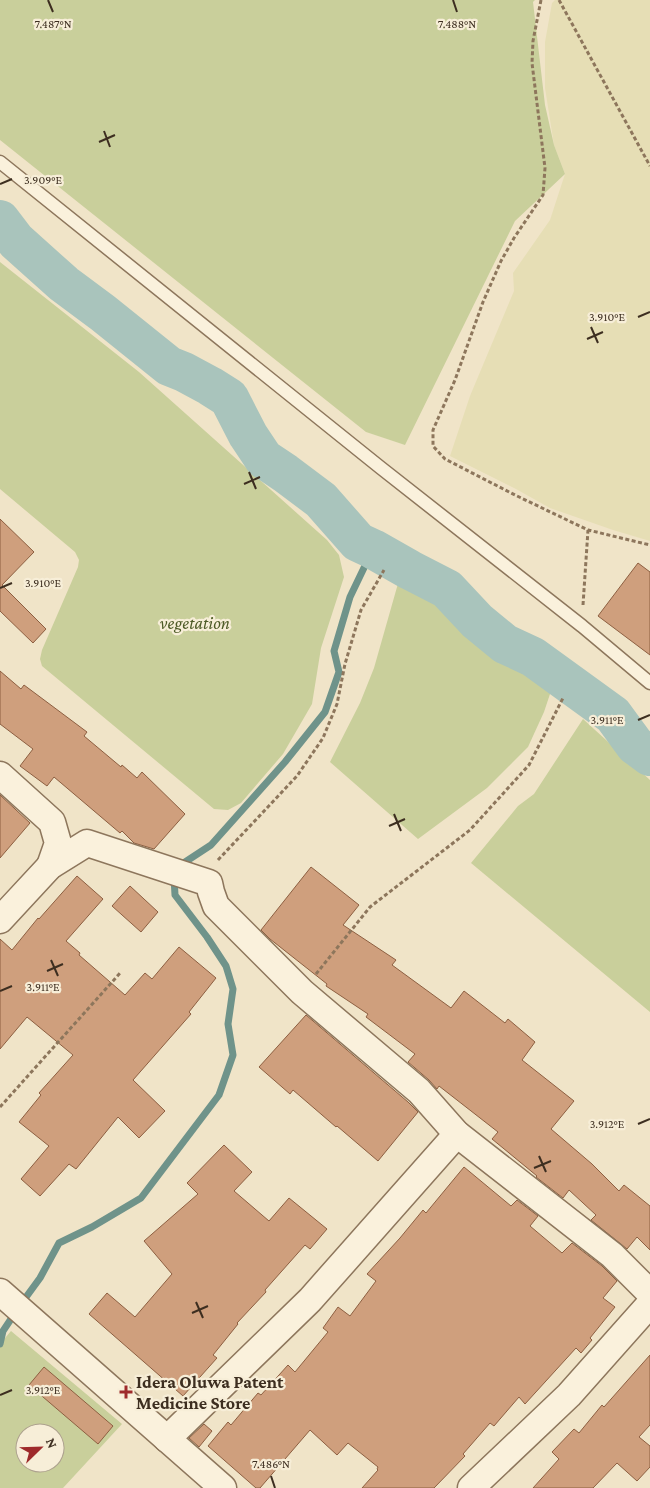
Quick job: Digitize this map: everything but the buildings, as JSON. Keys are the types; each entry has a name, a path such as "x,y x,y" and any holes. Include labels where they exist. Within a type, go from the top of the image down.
{"street":[{"path":"0,776 52,822 58,843 50,866"},
{"path":"0,920 50,866 87,843 209,882 216,906 302,992 419,1091 457,1134 612,1255 650,1293"},
{"path":"167,1439 310,1300 457,1134"},
{"path":"4,1296 223,1488"},
{"path":"471,1488 569,1395 650,1304"}],"lane":[{"path":"0,162 582,626 650,683"}],"path":[{"path":"541,0 533,41 532,63 545,168 543,194 506,253 483,302 455,380 433,430 434,446 445,459 588,530 650,545"},
{"path":"559,0 650,166"},
{"path":"582,626 588,530"},
{"path":"209,882 213,865 297,776 322,738 338,704 346,664 361,610 384,570"},
{"path":"302,992 370,907 470,830 529,765 563,698"},
{"path":"0,1107 122,972"}],"shaded area":[{"path":"555,0 650,0 650,541 550,508 450,456 470,396 514,291 513,273 550,220 565,174 554,145 545,88 545,42 552,3"}],"green space":[{"path":"0,0 535,0 533,2 545,105 554,145 565,174 515,221 405,445 366,432 0,140"},
{"name":"vegetation","path":"0,262 139,372 327,540 339,555 344,577 321,648 312,704 283,754 241,803 228,810 214,809 42,666 40,659 42,650 78,567 79,560 75,552 0,489"},
{"path":"399,580 459,603 553,685 544,712 528,747 487,788 418,839 330,762 360,703 374,668"},
{"path":"583,719 650,780 650,1012 471,863 518,806 534,794"},
{"path":"11,1331 122,1424 63,1488 0,1488 0,1344"}],"waterway":[{"path":"0,220 16,241 64,284 169,366 184,372 229,398 248,435 264,459 321,500 358,542 447,589 477,621 505,644 533,657 613,715 635,745 650,756"},
{"path":"179,866 211,845 285,762 325,712 339,672 334,651 350,597 373,549"},
{"path":"21,1304 40,1278 59,1243 92,1227 141,1198 219,1095 233,1055 228,1024 233,989 226,966 175,895 174,877"},
{"path":"0,1344 3,1331 15,1313"}],"place":[{"name":"Idera Oluwa Patent Medicine Store","path":"126,1392"}]}
